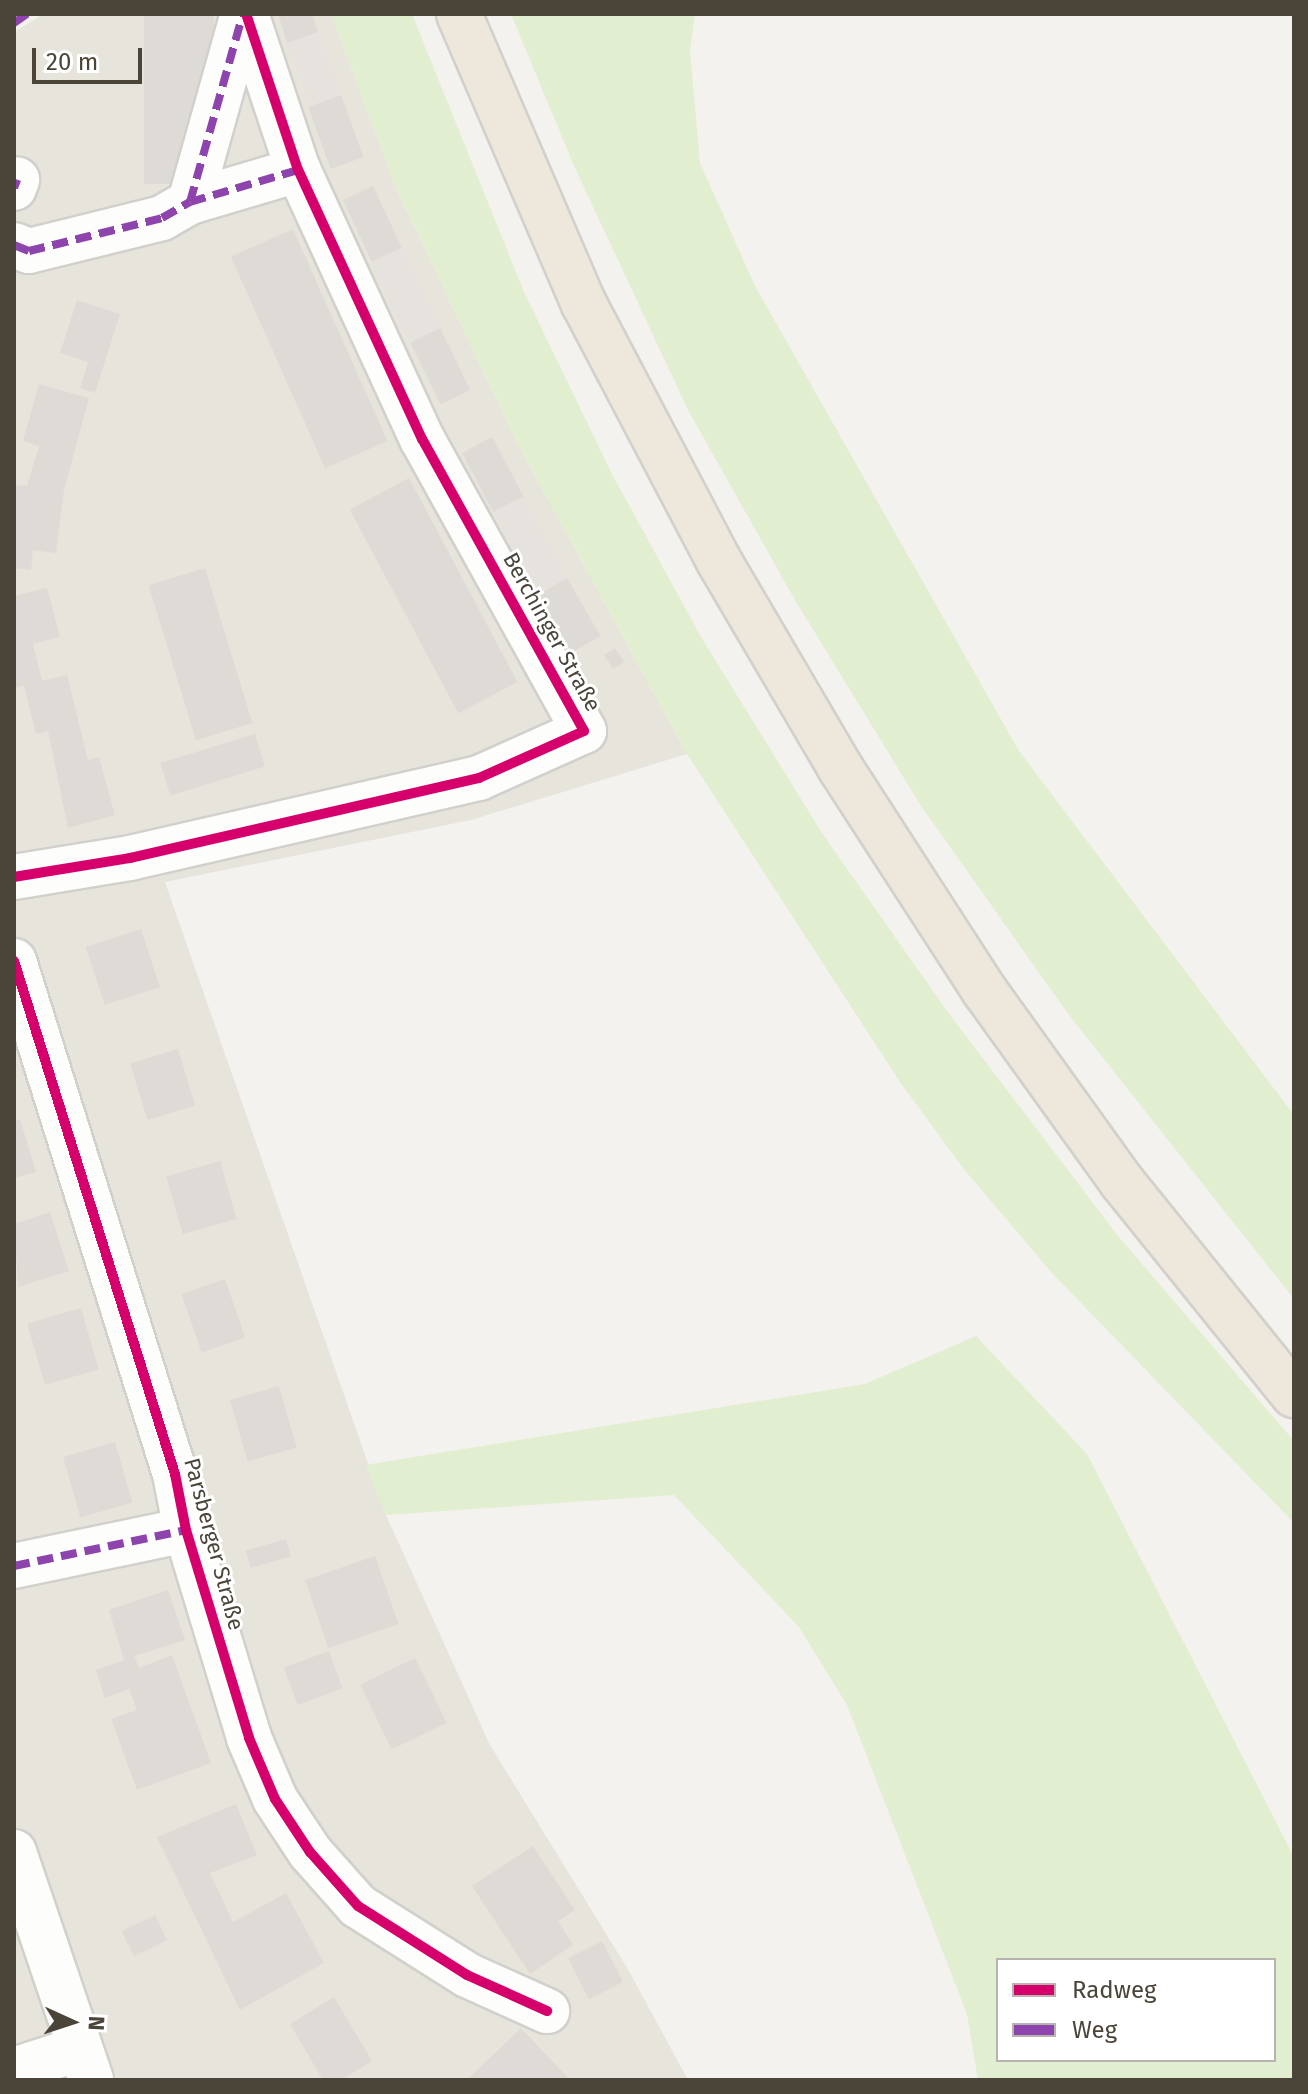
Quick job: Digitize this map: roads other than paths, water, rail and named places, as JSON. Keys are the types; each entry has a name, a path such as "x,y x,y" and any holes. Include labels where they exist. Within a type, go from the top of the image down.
{"highway":[{"path":"459,14 584,304 719,561 841,769 984,990 1122,1182 1294,1395"}],"street":[{"name":"Berchinger Straße","path":"14,877 130,858 479,778 584,731 422,439 298,170 245,14"},
{"name":"Berchinger Straße","path":"190,202 245,14"},
{"path":"14,245 29,251 162,218 190,202 298,170"},
{"name":"Parsberger Straße","path":"14,961 175,1474 186,1530 249,1738 275,1799 310,1852 358,1906 419,1946 547,2011"},
{"name":"Parsberger Straße","path":"14,1566 186,1530"},
{"path":"14,1852 84,2064 14,2070"}]}
